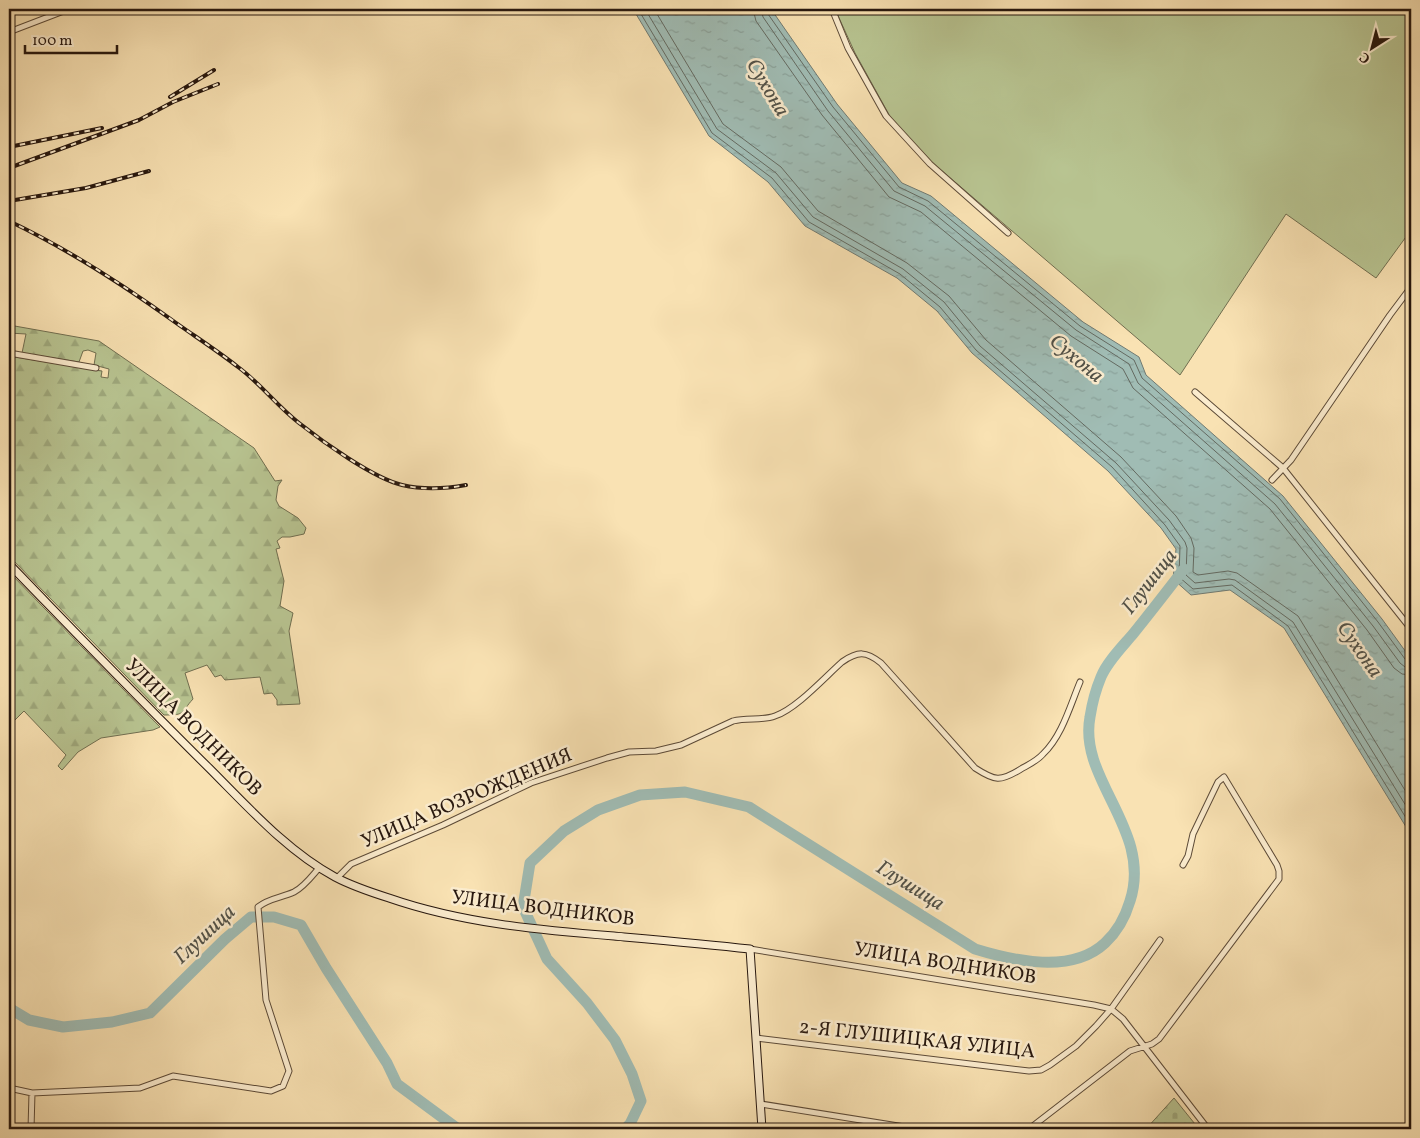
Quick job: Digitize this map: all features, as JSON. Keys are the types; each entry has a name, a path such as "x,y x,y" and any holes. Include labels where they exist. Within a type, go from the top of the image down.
{"main road":[{"name":"УЛИЦА ВОДНИКОВ","path":"9,564 174,734 275,833 319,868 337,878 359,888 410,905 496,924 750,949"},
{"path":"750,949 762,1129"}],"street":[{"path":"9,32 69,9"},
{"path":"832,9 848,48 886,116 930,164 1008,233"},
{"path":"1272,480 1291,460 1411,287"},
{"path":"9,354 96,368"},
{"path":"1195,392 1283,468 1411,629"},
{"name":"УЛИЦА ВОЗРОЖДЕНИЯ","path":"337,878 351,864 443,825 531,783 629,752 656,751 681,745 733,721 766,719 783,713 842,662 858,654 868,655 881,664 975,768 995,779 1002,779 1012,774 1044,754 1060,730 1080,682"},
{"path":"1029,1129 1130,1051 1152,1044 1166,1032 1278,883 1279,871 1277,865 1224,777 1218,782 1193,834 1188,856 1183,866"},
{"path":"9,1088 32,1093 140,1088 173,1076 271,1090 283,1086 289,1071 266,1000 258,907 266,901 295,892 319,868"},
{"path":"1160,940 1111,1009 1123,1019 1208,1129"},
{"name":"УЛИЦА ВОДНИКОВ","path":"750,949 1111,1009"},
{"name":"2-Я ГЛУШИЦКАЯ УЛИЦА","path":"756,1038 1035,1071 1046,1068 1076,1046 1111,1009"},
{"path":"32,1093 32,1129"},
{"path":"761,1104 918,1129"}],"green space":[{"path":"835,9 1411,9 1411,230 1376,278 1286,214 1180,375 934,164 892,120 855,53"},
{"path":"9,325 99,341 254,448 275,481 282,480 278,486 276,500 279,506 298,518 306,528 304,534 282,537 277,541 280,548 276,549 284,581 280,606 293,613 289,631 300,704 277,705 277,700 272,693 264,694 260,677 225,680 221,675 215,677 207,665 185,673 193,699 184,710 180,714 164,715 9,556 9,356 102,371 101,377 108,378 109,369 94,365 96,353 88,350 83,351 79,362 22,353 26,334 9,333"},
{"path":"9,572 160,727 153,730 101,738 78,752 62,770 58,766 66,755 24,711 9,726"},
{"path":"1174,1098 1199,1129 1146,1129"}],"water":[{"name":"Сухона","path":"633,9 771,9 837,104 902,183 931,196 1083,322 1139,357 1146,375 1283,496 1382,619 1411,659 1411,835 1284,628 1230,590 1191,595 1173,579 1176,549 1161,528 1108,471 972,353 937,311 897,278 805,226 768,182 709,136"}],"waterway":[{"name":"Глушица","path":"625,1129 630,1124 641,1101 632,1074 615,1040 587,1003 547,959 523,907 530,863 564,831 598,810 640,795 685,792 749,807 975,949 1025,961 1042,962 1060,962 1092,953 1114,934 1126,913 1134,875 1132,851 1124,828 1094,762 1089,740 1093,702 1099,682 1107,666 1184,569"},
{"name":"Глушица","path":"9,1008 29,1020 63,1027 112,1022 150,1013 225,939 251,917 274,917 301,925 326,968 387,1063 397,1084 458,1129"}],"railway":[{"path":"170,97 214,70"},
{"path":"9,168 139,120 173,102 218,84"},
{"path":"9,147 102,128"},
{"path":"9,201 86,188 149,171"},
{"path":"9,221 75,256 159,311 246,373 309,431 363,467 390,481 410,487 434,488 466,485"}]}
